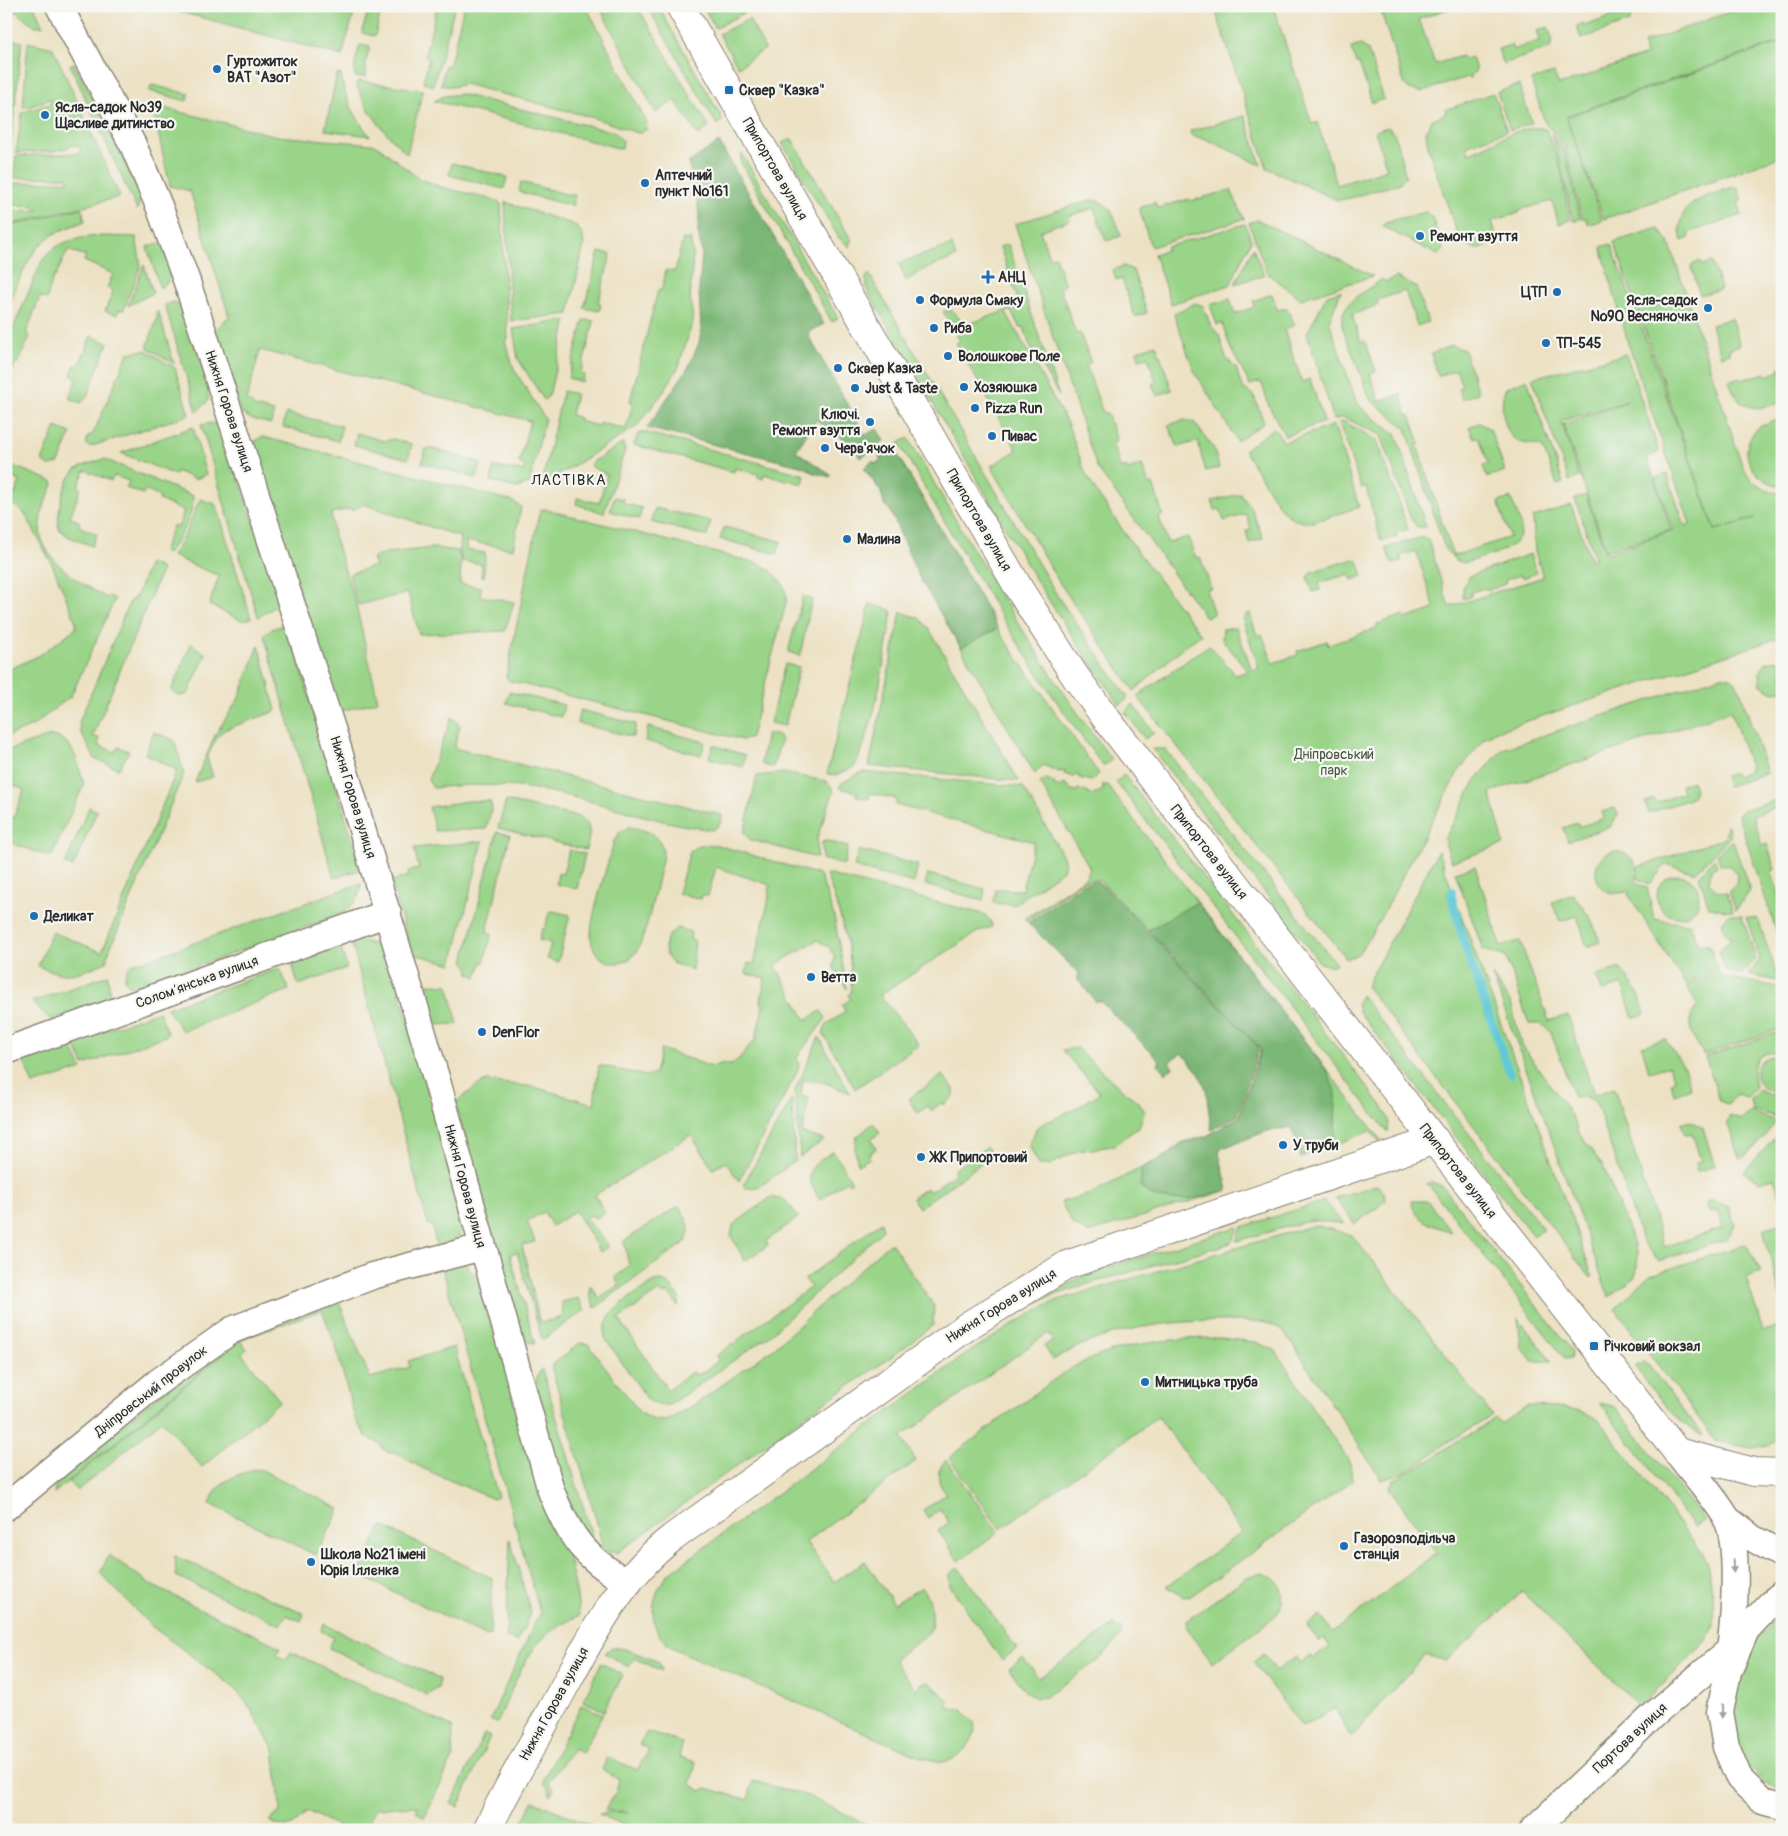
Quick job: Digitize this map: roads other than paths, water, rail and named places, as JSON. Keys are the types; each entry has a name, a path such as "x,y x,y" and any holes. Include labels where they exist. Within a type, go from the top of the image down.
{"main road":[{"name":"Припортова вулиця","path":"680,6 1021,592 1075,676 1139,763 1676,1452"},
{"name":"Нижня Горова вулиця","path":"487,1830 511,1781 586,1645 628,1583 660,1548 672,1538 969,1325 1067,1265 1434,1140"},
{"path":"1676,1452 1754,1472 1782,1473"}],"street":[{"name":"Нижня Горова вулиця","path":"59,6 133,145 176,249 300,624 388,913 437,1081 540,1453 559,1511 570,1532 592,1559 628,1583"},
{"name":"Соломʼянська вулиця","path":"6,1052 388,913"},
{"name":"Дніпровський провулок","path":"6,1507 158,1382 232,1330 372,1276 482,1247"},
{"name":"Припортова вулиця","path":"1676,1452 1726,1518 1732,1548 1734,1618 1720,1712 1726,1748 1739,1778 1763,1801 1782,1806"},
{"path":"1726,1518 1752,1538 1782,1555"},
{"name":"Припортова вулиця","path":"1729,1660 1746,1630 1782,1594"},
{"name":"Портова вулиця","path":"1533,1830 1655,1714 1729,1660"}],"waterway":[{"path":"1452,891 1451,894 1466,950 1510,1074"}],"place":[{"name":"Гуртожиток ВАТ \"Азот\"","path":"217,69"},
{"name":"Сквер \"Казка\"","path":"729,90"},
{"name":"Ясла-садок №39 Щасливе дитинство","path":"45,115"},
{"name":"Аптечний пункт №161","path":"645,183"},
{"name":"Ремонт взуття","path":"1420,236"},
{"name":"АНЦ","path":"988,277"},
{"name":"ЦТП","path":"1557,292"},
{"name":"Формула Смаку","path":"920,300"},
{"name":"Ясла-садок №90 Весняночка","path":"1708,308"},
{"name":"Риба","path":"934,328"},
{"name":"ТП-545","path":"1546,343"},
{"name":"Волошкове Поле","path":"948,356"},
{"name":"Сквер Казка","path":"838,368"},
{"name":"Хозяюшка","path":"964,387"},
{"name":"Just & Taste","path":"855,388"},
{"name":"Pizza Run","path":"975,408"},
{"name":"Ключі. Ремонт взуття","path":"870,422"},
{"name":"Пивас","path":"992,436"},
{"name":"Черв'ячок","path":"825,448"},
{"name":"Малина","path":"847,539"},
{"name":"Деликат","path":"34,916"},
{"name":"Ветта","path":"811,977"},
{"name":"DenFlor","path":"482,1032"},
{"name":"У труби","path":"1283,1145"},
{"name":"ЖК Припортовий","path":"921,1157"},
{"name":"Річковий вокзал","path":"1594,1346"},
{"name":"Митницька труба","path":"1145,1382"},
{"name":"Газорозподільча станція","path":"1344,1546"},
{"name":"Школа №21 імені Юрія Іллєнка","path":"311,1562"}],"district":[{"name":"ЛАСТІВКА","path":"569,480"}],"park label":[{"name":"Дніпровський парк","path":"1334,762"}]}
